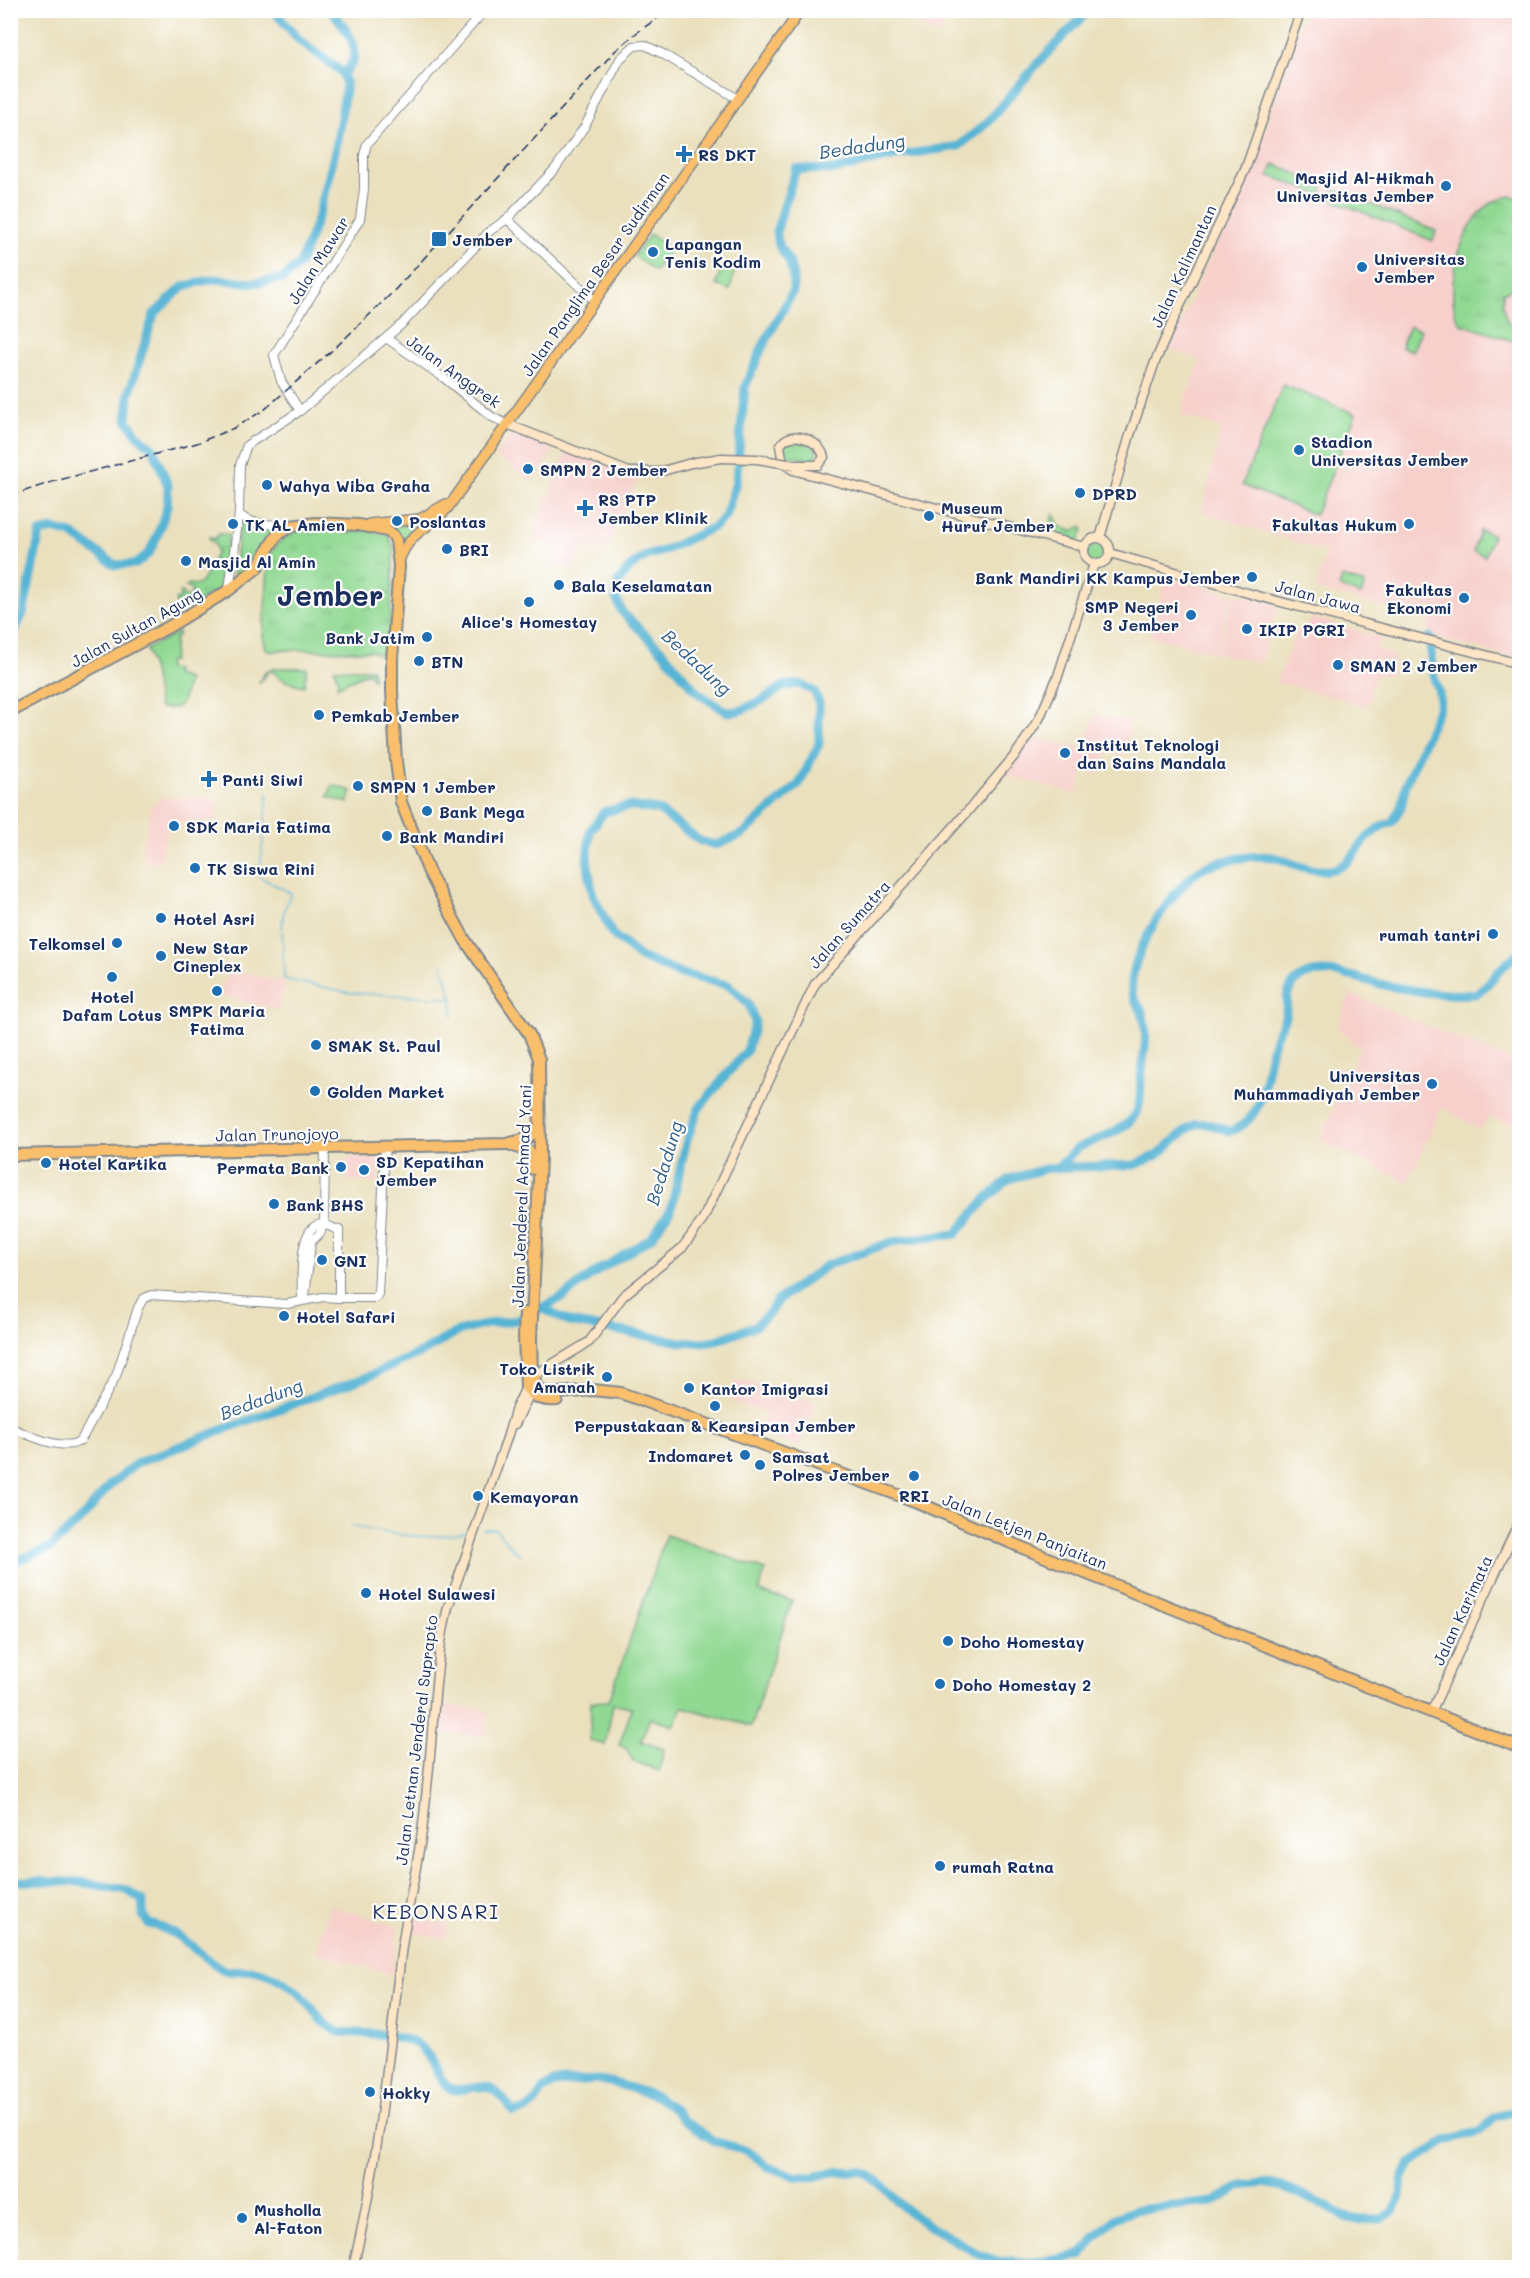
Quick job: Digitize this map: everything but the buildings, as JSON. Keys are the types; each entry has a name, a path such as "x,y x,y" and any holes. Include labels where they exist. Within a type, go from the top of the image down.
{"highway":[{"path":"290,526 316,523 360,525"},
{"name":"Jalan Jenderal Achmad Yani","path":"360,525 387,531 393,535 399,562 392,691 401,802 428,870 465,940 518,1016 536,1048 540,1074 540,1159 530,1280"},
{"name":"Jalan Sultan Agung","path":"10,712 179,621 230,590 255,570 276,536 290,526"},
{"name":"Jalan Trunojoyo","path":"10,1155 506,1144 526,1139 539,1128"},
{"name":"Jalan Jenderal Achmad Yani","path":"506,1144 528,1150 533,1160 527,1337 533,1382"},
{"path":"533,1382 544,1401 556,1401 605,1390"},
{"path":"533,1382 542,1392 548,1394 605,1390"},
{"name":"Jalan Letjen Panjaitan","path":"605,1390 621,1393 667,1409 917,1502 1023,1548 1520,1748"}],"main road":[{"name":"Jalan Panglima Besar Sudirman","path":"399,562 413,535 436,521 455,497 801,10"},
{"name":"Jalan Kalimantan","path":"1100,538 1127,443 1155,362 1247,165 1301,10"},
{"path":"507,424 629,472 659,472 721,458 757,459 794,465 818,465 825,457 822,448 812,440 793,436 787,438 780,446 783,463 793,470 1084,547"},
{"name":"Jalan Panglima Besar Sudirman","path":"360,525 420,519 437,511 455,497"},
{"path":"1100,538 1108,544 1110,553 1105,561 1094,564 1086,557 1084,547 1091,539 1100,538"},
{"name":"Jalan Jawa","path":"1110,553 1430,642 1520,664"},
{"name":"Jalan Sumatra","path":"533,1382 594,1337 627,1291 682,1248 702,1221 815,984 967,812 1029,736 1039,720 1058,676 1094,564"},
{"name":"Jalan Letnan Jenderal Suprapto","path":"353,2268 372,2166 390,2048 409,1898 420,1848 432,1747 441,1634 448,1607 507,1438 533,1382"},
{"name":"Jalan Karimata","path":"1431,1712 1520,1520"}],"street":[{"name":"Jalan Mawar","path":"300,411 281,381 274,355 360,219 363,209 364,155 367,144 485,10"},
{"path":"230,590 239,514 240,465 243,450 251,441 300,411 402,324 490,231 507,219 555,168 585,126 620,59 634,46 645,45 738,99"},
{"path":"507,219 595,301"},
{"name":"Jalan Anggrek","path":"386,338 444,378 492,417 507,424"},
{"path":"239,514 255,522 290,526"},
{"path":"324,1224 325,1147"},
{"path":"10,1427 63,1445 76,1444 81,1440 116,1376 138,1308 143,1299 151,1295 287,1304 323,1297 375,1298 378,1294 385,1147"},
{"path":"302,1300 302,1268 306,1235 313,1228 324,1224 339,1230 339,1298"}],"shaded area":[{"path":"897,11 954,11 937,36"},
{"name":"Universitas Jember","path":"1305,11 1519,11 1519,659 1427,635 1429,619 1316,590 1326,552 1202,512 1221,428 1180,415 1201,360 1170,349 1262,140"},
{"name":"SMPN 2 Jember","path":"513,431 554,451 532,482 496,456"},
{"name":"RS PTP Jember Klinik","path":"567,451 638,478 606,552 584,544 573,569 551,562 557,547 532,537"},
{"name":"SMP Negeri 3 Jember","path":"1166,577 1231,594 1216,653 1150,636"},
{"name":"IKIP PGRI","path":"1233,593 1278,604 1260,663 1217,653"},
{"name":"SMAN 2 Jember","path":"1312,617 1381,638 1377,649 1395,656 1391,675 1376,675 1367,706 1276,682 1298,629 1305,629"},
{"name":"Institut Teknologi dan Sains Mandala","path":"1095,715 1131,721 1125,755 1108,751 1100,775 1084,771 1077,794 1006,775 1033,738 1084,749"},
{"path":"160,798 217,798 217,822 170,821 159,863 145,861 142,848 151,808"},
{"path":"229,969 285,983 278,1010 220,995"},
{"name":"Universitas Muhammadiyah Jember","path":"1350,994 1519,1063 1519,1129 1490,1116 1479,1130 1442,1106 1408,1183 1320,1140 1360,1049 1337,1027"},
{"name":"SD Kepatihan Jember","path":"348,1157 380,1158 379,1183 347,1181"},
{"path":"736,1379 817,1402 799,1447 758,1432 765,1413 729,1400"},
{"path":"441,1704 488,1711 486,1737 439,1732"},
{"path":"329,1905 398,1927 392,1974 316,1953"},
{"path":"412,1918 449,1925 446,1939 409,1932"}],"green space":[{"path":"1274,164 1322,185 1323,192 1317,194 1274,177 1268,177"},
{"path":"1336,190 1436,231 1433,241 1332,200 1329,194"},
{"path":"1512,196 1519,198 1519,280 1516,287 1503,293 1503,299 1508,321 1519,332 1519,343 1461,324 1454,309 1453,298 1455,268 1459,251 1474,221 1497,200"},
{"name":"Lapangan Tenis Kodim","path":"650,234 671,249 655,271 634,256"},
{"path":"723,262 736,266 730,290 716,285"},
{"path":"1409,326 1421,330 1413,351 1401,347"},
{"name":"Stadion Universitas Jember","path":"1283,385 1356,414 1315,515 1242,485"},
{"path":"792,441 812,444 817,450 816,457 811,459 784,456 784,444"},
{"path":"1054,513 1059,526 1072,531 1082,526 1083,530 1078,542 1046,535"},
{"path":"437,514 438,516 408,534 401,543 382,526 411,524"},
{"path":"240,522 249,527 274,529 251,567 232,584"},
{"path":"303,529 371,531 388,535 394,548 389,643 384,653 379,655 372,651 279,650 272,652 266,649 263,635 269,556 283,539"},
{"path":"1480,530 1493,535 1485,556 1473,551"},
{"path":"219,534 229,535 220,589 177,614 175,609 178,608 175,600 181,598 179,593 182,592 185,597 190,596 192,590 186,587 189,584 198,585 203,580 217,552 215,544 209,537 215,539"},
{"path":"1097,538 1106,542 1110,551 1106,560 1097,564 1088,560 1084,551 1088,542"},
{"path":"1342,577 1365,584 1361,595 1339,587"},
{"path":"178,632 178,637 175,638 173,661 169,661 167,668 175,670 175,675 188,679 182,703 176,708 159,708 153,671 146,649"},
{"path":"307,668 304,686 285,681 270,670"},
{"path":"334,669 372,669 374,680 368,672 337,687 338,679"},
{"path":"270,670 258,684 265,672"},
{"path":"332,785 352,791 348,803 328,797"},
{"path":"666,1535 765,1570 759,1592 792,1601 751,1726 683,1707 674,1726 650,1718 641,1741 664,1749 659,1771 633,1761 626,1748 619,1745 632,1708 613,1704 605,1745 590,1740 591,1702 609,1701"}],"waterway":[{"path":"10,640 23,614 40,533 52,529 72,534 115,565 136,564 149,553 158,534 167,507 168,486 153,448 139,437 127,420 129,394 154,314 184,286 213,279 253,283 282,279 300,264 319,214 336,147 346,85 342,72 300,41 273,10"},
{"path":"331,10 348,33 354,50 354,58 343,74"},
{"name":"Bedadung","path":"10,1563 50,1548 82,1518 110,1485 137,1463 367,1377 424,1351 457,1332 517,1320 563,1297 596,1272 651,1238 671,1209 687,1139 699,1108 747,1050 755,1022 748,1003 728,985 678,973 640,957 612,934 593,895 587,860 590,831 604,812 629,806 658,810 700,841 716,845 743,834 799,784 819,744 819,702 814,691 799,684 784,686 761,701 739,711 727,712 698,693 662,651 622,612 616,598 618,582 630,567 646,556 663,551 714,527 725,517 736,482 745,387 762,348 793,291 793,276 789,261 779,246 776,232 796,169 833,170 896,156 959,146 987,123 1038,63 1089,10"},
{"path":"1059,1167 1078,1148 1125,1126 1138,1109 1146,1031 1142,1012 1133,995 1132,977 1137,959 1155,922 1180,888 1205,867 1241,858 1261,856 1277,858 1315,870 1337,868 1348,861 1374,831 1392,822 1401,807 1406,784 1439,707 1439,693 1432,670 1430,637"},
{"path":"268,793 260,869 257,874 291,893 284,911 282,926 284,979 351,993 452,998"},
{"path":"542,1308 569,1322 681,1342 711,1342 755,1326 769,1313 777,1301 827,1265 891,1242 956,1234 985,1200 1009,1179 1048,1168 1135,1165 1158,1155 1196,1124 1209,1124 1230,1131 1243,1125 1252,1116 1263,1092 1271,1050 1285,1017 1289,991 1294,983 1304,976 1329,972 1414,990 1445,994 1476,994 1520,953"},
{"path":"442,963 452,998 453,1015"},
{"path":"350,1526 409,1536 437,1536 469,1532"},
{"path":"483,1529 496,1529 513,1550 521,1554"},
{"path":"10,1877 17,1881 80,1882 127,1890 143,1901 143,1916 149,1924 170,1931 222,1969 253,1970 280,1980 300,1994 319,2018 331,2028 341,2033 398,2037 419,2046 431,2060 440,2077 452,2089 489,2088 500,2095 513,2112 526,2110 543,2090 553,2083 598,2080 656,2096 675,2110 683,2120 714,2141 748,2151 770,2168 795,2176 814,2177 831,2172 861,2171 878,2181 903,2207 920,2220 980,2255 997,2261 1022,2263 1081,2255 1095,2237 1116,2218 1134,2210 1213,2202 1242,2186 1264,2183 1282,2187 1327,2206 1345,2217 1359,2220 1382,2220 1394,2211 1400,2196 1402,2179 1410,2164 1447,2140 1481,2131 1495,2117 1520,2110"}],"railway":[{"path":"10,496 52,482 197,443 234,428 264,410 337,346 392,293 615,51 669,10"}],"place":[{"name":"RS DKT","path":"684,154"},
{"name":"Masjid Al-Hikmah Universitas Jember","path":"1446,186"},
{"name":"Jember","path":"439,239"},
{"name":"Lapangan Tenis Kodim","path":"653,252"},
{"name":"Universitas Jember","path":"1362,267"},
{"name":"Stadion Universitas Jember","path":"1299,450"},
{"name":"SMPN 2 Jember","path":"528,469"},
{"name":"Wahya Wiba Graha","path":"267,485"},
{"name":"DPRD","path":"1080,493"},
{"name":"RS PTP Jember Klinik","path":"585,508"},
{"name":"Museum Huruf Jember","path":"929,516"},
{"name":"Poslantas","path":"397,521"},
{"name":"TK AL Amien","path":"233,524"},
{"name":"Fakultas Hukum","path":"1409,524"},
{"name":"BRI","path":"447,549"},
{"name":"Masjid Al Amin","path":"186,561"},
{"name":"Bank Mandiri KK Kampus Jember","path":"1252,577"},
{"name":"Bala Keselamatan","path":"559,585"},
{"name":"Fakultas Ekonomi","path":"1464,598"},
{"name":"Alice's Homestay","path":"529,602"},
{"name":"SMP Negeri 3 Jember","path":"1191,615"},
{"name":"IKIP PGRI","path":"1247,629"},
{"name":"Bank Jatim","path":"427,637"},
{"name":"BTN","path":"419,661"},
{"name":"SMAN 2 Jember","path":"1338,665"},
{"name":"Pemkab Jember","path":"319,715"},
{"name":"Institut Teknologi dan Sains Mandala","path":"1065,753"},
{"name":"Panti Siwi","path":"209,779"},
{"name":"SMPN 1 Jember","path":"358,786"},
{"name":"Bank Mega","path":"427,811"},
{"name":"SDK Maria Fatima","path":"174,826"},
{"name":"Bank Mandiri","path":"387,836"},
{"name":"TK Siswa Rini","path":"195,868"},
{"name":"Hotel Asri","path":"161,918"},
{"name":"rumah tantri","path":"1493,934"},
{"name":"Telkomsel","path":"117,943"},
{"name":"New Star Cineplex","path":"161,956"},
{"name":"Hotel Dafam Lotus","path":"112,977"},
{"name":"SMPK Maria Fatima","path":"217,991"},
{"name":"SMAK St. Paul","path":"316,1045"},
{"name":"Universitas Muhammadiyah Jember","path":"1432,1084"},
{"name":"Golden Market","path":"315,1091"},
{"name":"Hotel Kartika","path":"46,1163"},
{"name":"Permata Bank","path":"341,1167"},
{"name":"SD Kepatihan Jember","path":"364,1170"},
{"name":"Bank BHS","path":"274,1204"},
{"name":"GNI","path":"322,1260"},
{"name":"Hotel Safari","path":"284,1316"},
{"name":"Toko Listrik Amanah","path":"607,1377"},
{"name":"Kantor Imigrasi","path":"689,1388"},
{"name":"Perpustakaan & Kearsipan Jember","path":"715,1406"},
{"name":"Indomaret","path":"745,1455"},
{"name":"Samsat Polres Jember","path":"760,1465"},
{"name":"RRI","path":"914,1476"},
{"name":"Kemayoran","path":"478,1496"},
{"name":"Hotel Sulawesi","path":"366,1593"},
{"name":"Doho Homestay","path":"948,1641"},
{"name":"Doho Homestay 2","path":"940,1684"},
{"name":"rumah Ratna","path":"940,1866"},
{"name":"Hokky","path":"370,2092"},
{"name":"Musholla Al-Faton","path":"242,2218"}],"district":[{"name":"Jember","path":"330,595"},
{"name":"KEBONSARI","path":"436,1911"}]}
